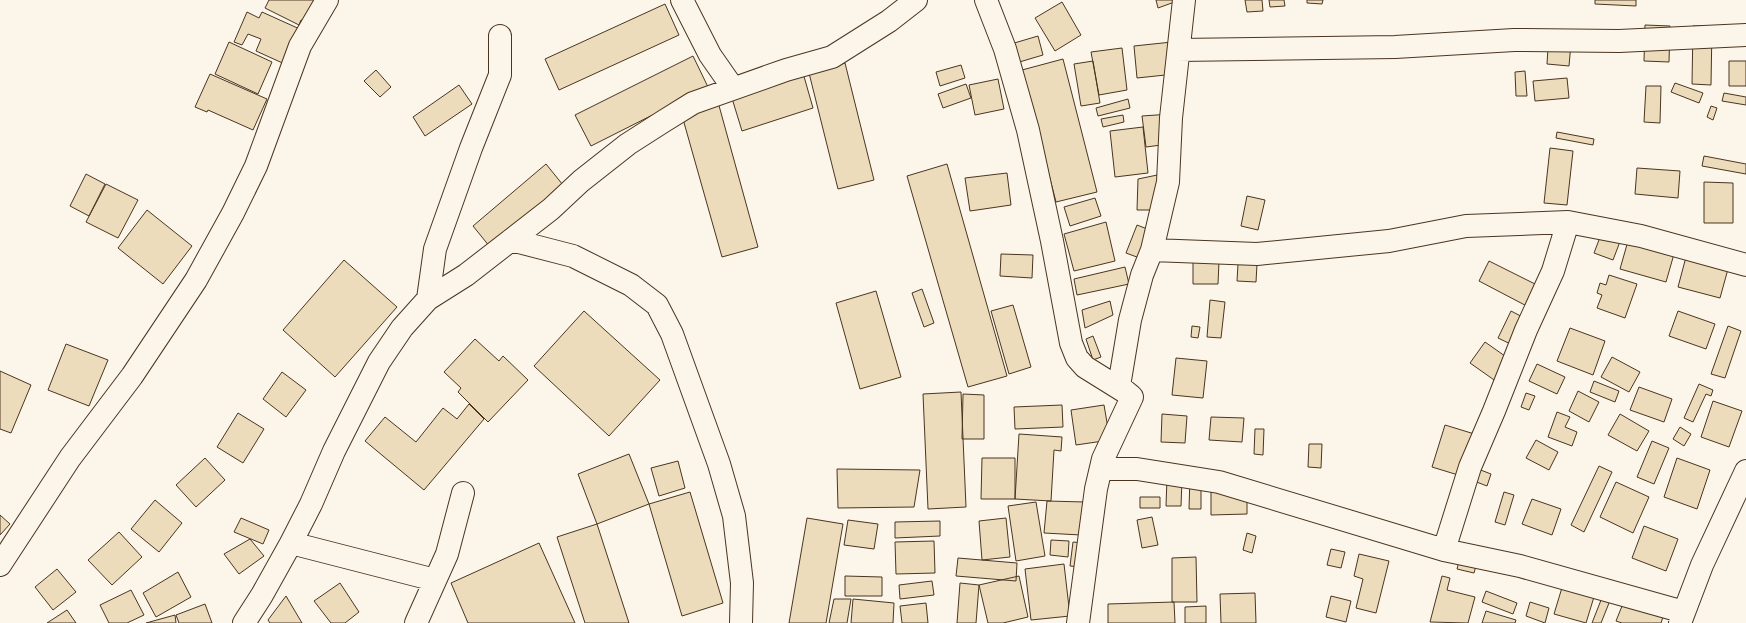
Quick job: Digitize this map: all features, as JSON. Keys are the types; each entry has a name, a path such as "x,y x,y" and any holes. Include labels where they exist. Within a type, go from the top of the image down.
{"street":[{"path":"0,565 70,458 132,376 196,280 234,213 256,166 300,46 327,0"},
{"path":"682,0 710,55 733,88"},
{"path":"244,623 291,543 311,504 334,451 379,362 402,328 428,299 466,275 512,240 628,144 693,103 786,70 832,57 889,21 916,0"},
{"path":"986,0 1005,48 1028,130 1052,241 1071,343 1077,358 1085,368 1132,397"},
{"path":"1132,397 1119,386 1130,320 1142,275 1152,250 1168,182 1171,118 1184,0"},
{"path":"1179,50 1395,47 1514,40 1619,41 1746,34"},
{"path":"428,299 435,249 471,148 500,75 500,36"},
{"path":"1152,250 1257,254 1389,241 1466,226 1568,222 1641,236 1746,265"},
{"path":"1444,550 1470,467 1526,330 1553,271 1568,222"},
{"path":"512,240 573,256 631,285 657,305 672,334 719,464 734,516 742,583 741,623"},
{"path":"1078,623 1096,489 1103,459 1132,397"},
{"path":"1101,469 1137,469 1219,482 1444,550 1520,566 1682,618 1702,565 1746,471"},
{"path":"416,623 447,554 463,493"},
{"path":"291,543 435,580"}],"building":[{"path":"269,0 316,0 306,22 301,20 299,25 265,8"},
{"path":"1156,0 1180,0 1158,8"},
{"path":"1245,0 1262,0 1263,11 1247,12"},
{"path":"1269,0 1284,0 1285,6 1270,7"},
{"path":"1307,0 1323,0 1322,4 1307,3"},
{"path":"1595,0 1636,0 1636,6 1595,4"},
{"path":"1062,2 1081,35 1055,51 1035,18"},
{"path":"665,4 679,35 559,90 545,59"},
{"path":"247,12 259,18 262,12 313,35 298,70 256,51 261,39 248,34 242,45 234,42"},
{"path":"1645,25 1670,26 1669,62 1644,61"},
{"path":"1693,26 1712,26 1711,85 1692,84"},
{"path":"1549,31 1572,32 1569,66 1547,64"},
{"path":"1038,36 1043,55 1016,63 1011,44"},
{"path":"229,42 272,62 258,94 215,74"},
{"path":"1172,42 1175,74 1137,78 1134,46"},
{"path":"1122,48 1127,90 1099,95 1091,52"},
{"path":"693,56 708,87 591,146 575,115"},
{"path":"1063,59 1097,192 1056,202 1022,70"},
{"path":"1093,61 1100,103 1081,106 1074,64"},
{"path":"1729,61 1746,61 1746,86 1729,86"},
{"path":"845,63 874,180 838,189 809,73"},
{"path":"961,65 965,78 940,86 936,72"},
{"path":"376,70 391,87 380,97 364,81"},
{"path":"1525,71 1527,96 1516,96 1515,72"},
{"path":"803,73 813,108 742,131 731,95"},
{"path":"210,74 267,99 253,130 208,110 207,112 195,107"},
{"path":"1567,78 1569,98 1535,101 1533,81"},
{"path":"998,79 1004,109 975,115 969,85"},
{"path":"1675,83 1703,93 1699,103 1671,92"},
{"path":"966,84 971,98 943,108 938,94"},
{"path":"459,85 472,104 425,136 413,117"},
{"path":"1646,86 1661,86 1660,123 1644,122"},
{"path":"1724,93 1746,97 1746,105 1722,101"},
{"path":"1128,99 1130,108 1098,116 1096,108"},
{"path":"718,102 758,247 722,257 681,112"},
{"path":"1711,106 1717,108 1713,120 1707,117"},
{"path":"1171,114 1169,144 1146,147 1142,116"},
{"path":"1123,115 1124,122 1103,127 1101,119"},
{"path":"1143,127 1148,173 1115,177 1110,131"},
{"path":"1557,132 1594,139 1593,145 1556,138"},
{"path":"1550,148 1573,151 1567,205 1544,203"},
{"path":"1704,156 1746,164 1746,174 1702,166"},
{"path":"546,164 563,185 490,247 473,226"},
{"path":"947,164 1007,376 968,387 907,176"},
{"path":"1637,168 1680,171 1678,198 1635,194"},
{"path":"1007,173 1011,205 970,211 965,178"},
{"path":"1167,173 1161,210 1137,210 1138,179"},
{"path":"86,174 105,184 89,216 70,206"},
{"path":"1704,182 1733,183 1733,223 1704,223"},
{"path":"106,184 138,200 118,238 86,222"},
{"path":"1247,196 1265,200 1258,230 1241,226"},
{"path":"1095,198 1101,216 1070,226 1064,207"},
{"path":"147,210 192,246 163,284 118,248"},
{"path":"1106,222 1115,261 1074,271 1064,234"},
{"path":"1137,225 1155,232 1145,260 1126,253"},
{"path":"1602,232 1621,239 1613,260 1594,253"},
{"path":"1628,241 1674,254 1666,282 1620,269"},
{"path":"1001,254 1033,255 1032,278 1000,276"},
{"path":"1686,257 1728,269 1720,298 1678,287"},
{"path":"344,260 397,307 335,377 283,330"},
{"path":"1193,261 1219,261 1218,284 1193,284"},
{"path":"1489,261 1551,292 1540,313 1479,281"},
{"path":"1238,264 1257,264 1256,282 1237,281"},
{"path":"1125,267 1129,284 1077,295 1074,279"},
{"path":"1609,275 1637,284 1625,318 1597,308 1602,295 1597,293 1600,283 1606,285"},
{"path":"922,289 934,323 924,327 912,293"},
{"path":"876,291 901,377 860,389 836,303"},
{"path":"1210,300 1225,302 1221,338 1207,337"},
{"path":"1110,301 1113,315 1085,328 1082,310"},
{"path":"1013,305 1031,367 1009,374 991,311"},
{"path":"584,311 660,380 609,436 534,366"},
{"path":"1511,311 1536,324 1523,350 1498,338"},
{"path":"1678,311 1715,324 1706,349 1669,336"},
{"path":"1192,326 1200,327 1198,338 1191,337"},
{"path":"1728,326 1741,331 1725,378 1711,374"},
{"path":"1570,328 1605,341 1593,375 1557,361"},
{"path":"1093,336 1101,357 1093,360 1086,339"},
{"path":"475,339 499,361 503,356 528,380 488,422 458,392 461,388 444,372"},
{"path":"1485,342 1512,361 1497,382 1470,363"},
{"path":"66,344 108,360 89,406 48,390"},
{"path":"1612,357 1640,372 1629,392 1601,377"},
{"path":"1176,358 1207,361 1203,398 1172,395"},
{"path":"1537,364 1565,377 1557,394 1529,381"},
{"path":"0,371 31,385 11,433 0,429"},
{"path":"282,372 306,390 286,417 263,399"},
{"path":"1594,381 1619,391 1615,402 1590,392"},
{"path":"1699,384 1713,390 1711,396 1706,394 1693,422 1684,418"},
{"path":"1639,387 1672,399 1664,422 1630,410"},
{"path":"1578,391 1599,402 1589,422 1569,411"},
{"path":"961,392 966,507 928,509 923,394"},
{"path":"1526,393 1535,396 1529,410 1521,407"},
{"path":"963,394 984,395 984,439 962,439"},
{"path":"1713,401 1742,411 1729,447 1701,437"},
{"path":"469,404 484,419 424,490 365,441 385,417 416,442 443,408 457,419"},
{"path":"1062,405 1063,427 1015,429 1014,407"},
{"path":"1104,405 1110,440 1076,445 1071,410"},
{"path":"1557,412 1570,417 1565,427 1577,432 1572,446 1548,437"},
{"path":"238,413 264,429 243,463 217,447"},
{"path":"1162,414 1187,416 1185,443 1161,442"},
{"path":"1620,414 1649,431 1637,451 1608,435"},
{"path":"1211,417 1244,418 1242,442 1209,440"},
{"path":"1445,425 1481,436 1468,478 1432,467"},
{"path":"1680,427 1691,434 1684,446 1673,439"},
{"path":"1255,429 1264,429 1263,455 1254,454"},
{"path":"1019,434 1062,437 1061,451 1054,450 1051,501 1015,499"},
{"path":"1536,440 1558,452 1549,470 1526,458"},
{"path":"1652,441 1669,448 1654,484 1637,477"},
{"path":"1309,444 1322,444 1321,468 1308,467"},
{"path":"629,454 649,504 597,524 578,474"},
{"path":"205,458 225,480 196,507 176,485"},
{"path":"982,458 1015,458 1015,499 981,499"},
{"path":"1677,458 1710,470 1697,509 1664,497"},
{"path":"678,461 685,488 659,496 651,468"},
{"path":"1599,466 1612,472 1584,532 1571,525"},
{"path":"837,469 920,470 914,507 838,508"},
{"path":"1478,469 1491,474 1487,486 1474,481"},
{"path":"1190,476 1201,476 1201,509 1189,509"},
{"path":"1167,478 1182,479 1181,506 1166,506"},
{"path":"1211,482 1247,482 1247,514 1211,515"},
{"path":"1616,482 1649,497 1633,533 1600,517"},
{"path":"690,492 723,603 682,616 649,504"},
{"path":"1504,492 1514,495 1505,525 1495,522"},
{"path":"1140,497 1160,497 1160,508 1140,508"},
{"path":"1532,499 1561,509 1552,535 1522,524"},
{"path":"155,500 182,523 159,552 131,529"},
{"path":"1047,501 1085,502 1081,535 1044,533"},
{"path":"1036,502 1045,556 1016,561 1008,506"},
{"path":"0,515 10,524 0,535"},
{"path":"1152,517 1158,545 1142,548 1137,520"},
{"path":"241,518 269,530 263,544 234,532"},
{"path":"807,518 843,524 826,623 789,623"},
{"path":"1006,518 1010,557 982,560 979,521"},
{"path":"848,520 878,524 874,549 844,545"},
{"path":"940,521 940,536 895,538 895,522"},
{"path":"597,524 629,623 585,623 557,537"},
{"path":"1644,526 1678,539 1666,571 1632,558"},
{"path":"119,532 142,557 112,585 88,560"},
{"path":"1247,533 1256,536 1252,553 1243,550"},
{"path":"250,539 264,556 239,574 224,554"},
{"path":"1051,540 1069,541 1068,557 1050,555"},
{"path":"934,541 935,573 896,574 895,542"},
{"path":"1073,542 1094,544 1092,568 1070,566"},
{"path":"539,543 575,623 468,623 451,583"},
{"path":"1463,546 1480,551 1474,573 1457,569"},
{"path":"1331,549 1345,552 1341,568 1327,565"},
{"path":"1359,554 1389,561 1376,613 1356,608 1363,579 1354,576"},
{"path":"1196,557 1197,602 1172,602 1172,558"},
{"path":"958,558 1017,563 1016,581 956,576"},
{"path":"1064,564 1070,616 1031,620 1025,569"},
{"path":"57,569 76,592 53,610 35,587"},
{"path":"1567,571 1597,587 1586,623 1554,614"},
{"path":"178,572 191,597 156,617 143,593"},
{"path":"845,576 882,577 882,596 845,596"},
{"path":"1019,576 1028,617 1003,623 988,623 979,585"},
{"path":"1442,576 1450,578 1447,590 1475,597 1468,623 1430,622"},
{"path":"932,581 934,595 900,599 899,585"},
{"path":"340,583 359,612 345,623 331,623 314,601"},
{"path":"960,583 979,585 976,623 957,623"},
{"path":"131,590 144,615 127,623 109,623 100,605"},
{"path":"1486,591 1517,603 1513,614 1482,602"},
{"path":"1255,593 1256,623 1221,623 1220,594"},
{"path":"1603,595 1611,598 1601,623 1592,623"},
{"path":"286,596 302,623 270,623 268,620"},
{"path":"1331,596 1351,601 1346,622 1326,617"},
{"path":"1626,596 1665,611 1661,623 1622,623 1616,621"},
{"path":"834,599 851,599 847,623 829,623"},
{"path":"853,599 894,603 893,623 851,623"},
{"path":"1174,602 1175,623 1108,623 1108,604"},
{"path":"1530,602 1549,608 1545,623 1526,616"},
{"path":"926,603 928,623 902,623 900,606"},
{"path":"205,604 212,623 179,623 176,615"},
{"path":"1206,606 1206,623 1185,623 1185,607"},
{"path":"67,610 76,623 47,623"},
{"path":"1486,611 1516,620 1515,623 1482,623"},
{"path":"175,615 176,623 146,623"}]}
